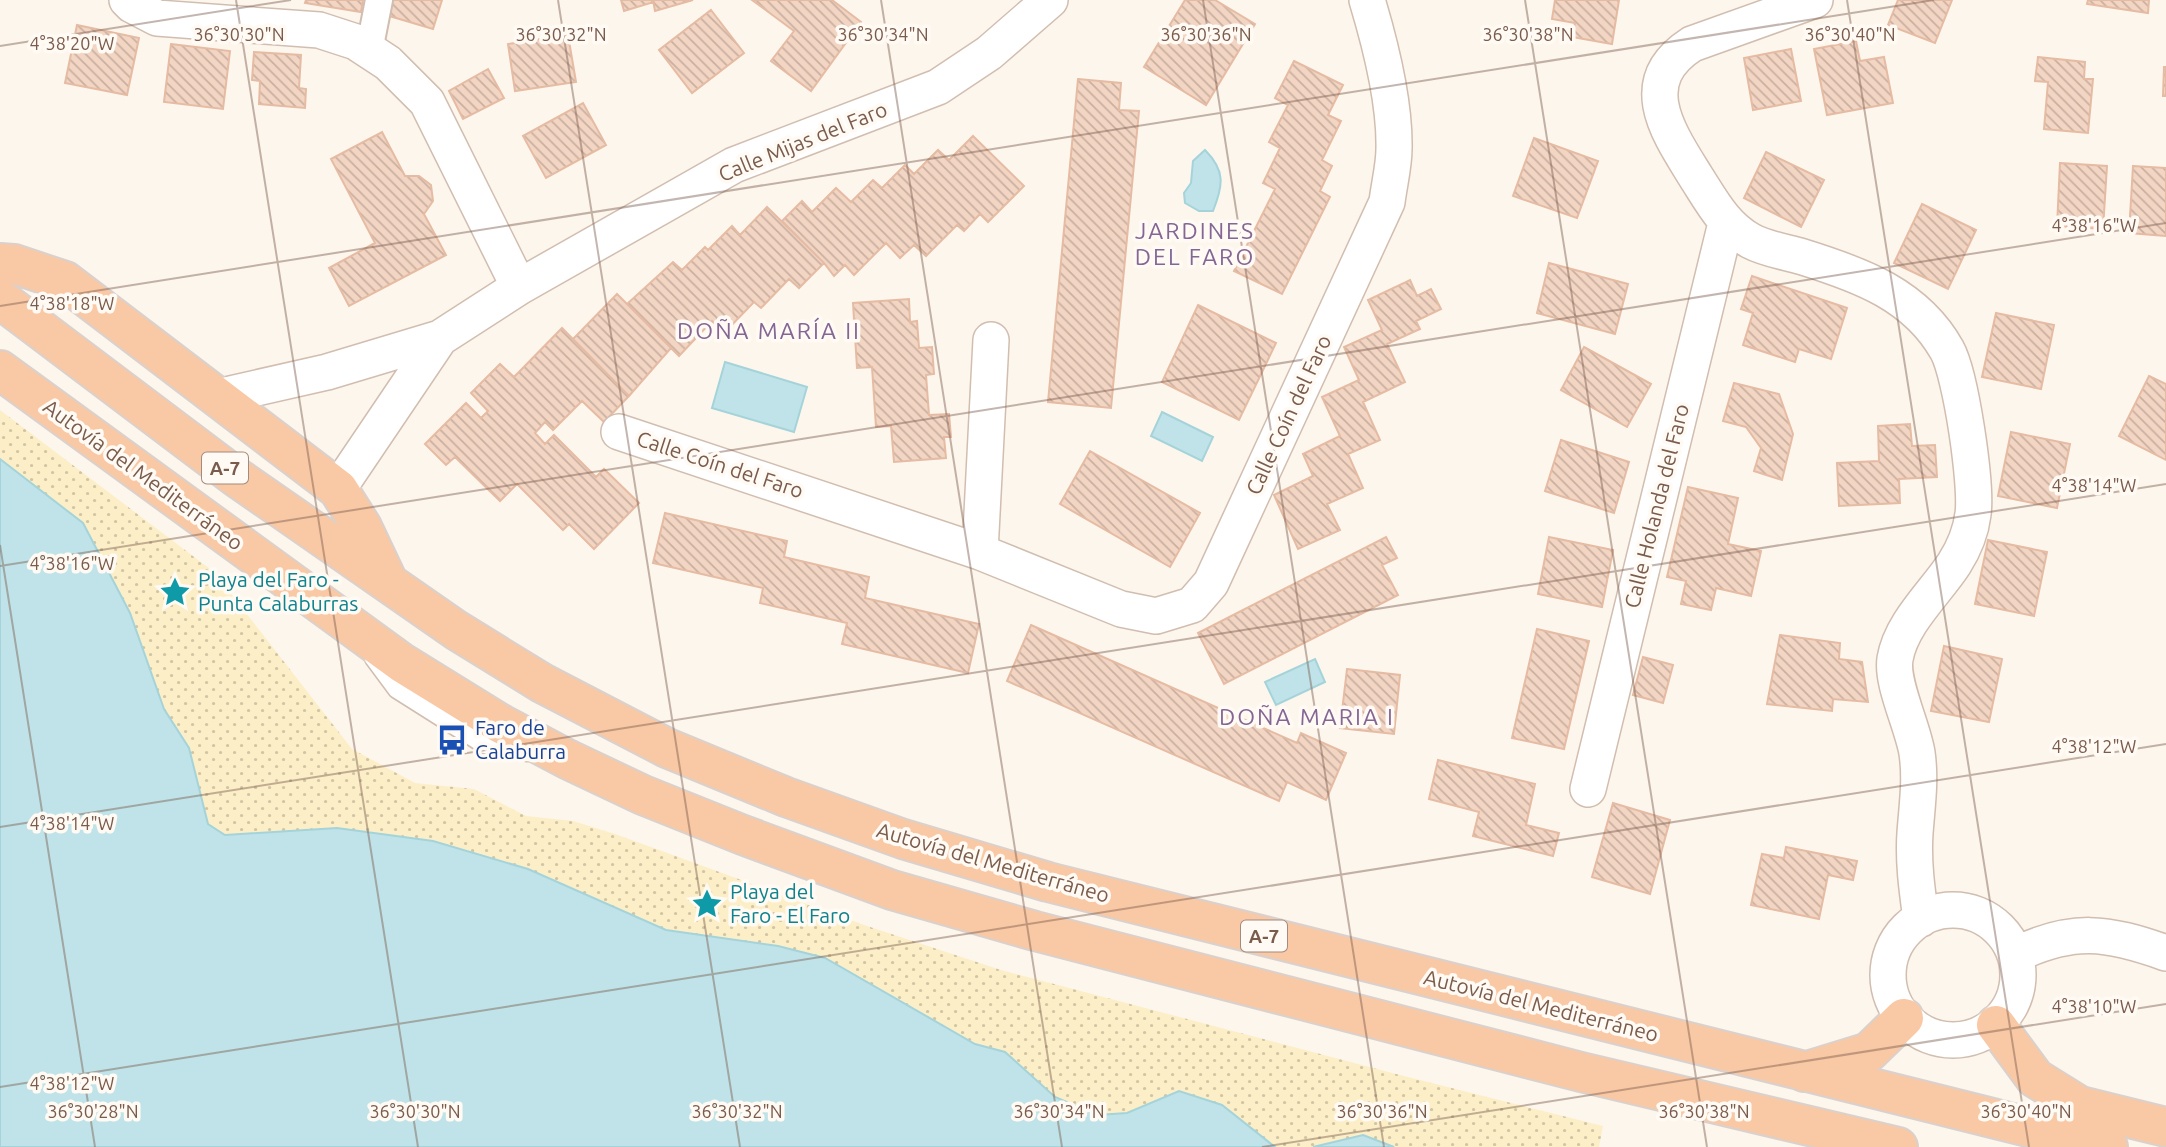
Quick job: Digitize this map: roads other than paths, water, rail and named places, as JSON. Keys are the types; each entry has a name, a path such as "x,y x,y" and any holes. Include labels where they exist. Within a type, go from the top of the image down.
{"highway":[{"path":"0,263 14,264 65,281 338,489 362,527 389,584"},
{"name":"Autovía del Mediterráneo","path":"0,299 236,477 475,643 542,683 667,748 786,797 903,839 1062,885 2108,1147"},
{"name":"Autovía del Mediterráneo","path":"0,370 402,663 567,760 643,795 892,890 1035,931 1555,1065 1898,1147"},
{"path":"1803,1072 1870,1052 1904,1018"},
{"path":"1996,1025 2035,1077 2080,1106 2166,1127"}],"street":[{"path":"127,0 157,18 319,30 356,42 388,63 427,102 519,288"},
{"path":"369,51 379,0"},
{"name":"Calle Mijas del Faro","path":"440,338 519,288 734,165 938,87 989,53 1050,0"},
{"name":"Calle Coín del Faro","path":"619,432 980,552 1121,609 1156,616 1192,605 1211,583 1387,202 1394,149 1389,96 1367,0"},
{"path":"1815,0 1692,44 1675,54 1665,68 1660,89 1661,113 1670,136 1726,223 1752,242 1826,264 1884,289 1909,304 1931,324 1949,353 1959,386 1974,490 1973,515 1967,539 1955,562 1901,641 1895,662 1917,752 1920,790 1914,834 1915,877 1922,919"},
{"name":"Calle Holanda del Faro","path":"1588,789 1726,223"},
{"path":"217,397 327,372 440,338"},
{"path":"338,489 440,338"},
{"path":"980,552 991,340"},
{"path":"1958,910 1993,924 2006,938 2015,955 2018,974 2016,993 2008,1010 1996,1025 1978,1035 1959,1041 1938,1039 1920,1031 1904,1018 1894,1002 1889,983 1889,964 1895,946 1906,930 1939,912 1958,910"},
{"path":"2015,955 2042,942 2078,934 2109,937 2166,953"}],"water":[{"path":"1205,150 1217,165 1221,179 1213,211 1199,211 1185,203 1184,193 1191,183 1193,161"},
{"path":"725,362 807,387 794,432 712,408"},
{"path":"1162,412 1213,437 1202,461 1151,436"},
{"path":"0,459 83,523 130,613 164,709 189,748 208,824 225,835 337,828 433,841 528,869 666,930 778,946 825,958 975,1044 1005,1052 1055,1097 1097,1115 1127,1113 1179,1091 1222,1105 1275,1147 0,1147"},
{"path":"1315,659 1325,682 1276,705 1265,682"},
{"path":"1363,1135 1394,1147 1313,1147"}],"place":[{"name":"Playa del Faro - Punta Calaburras","path":"175,592"},
{"name":"Faro de Calaburra","path":"452,740"},
{"name":"Playa del Faro - El Faro","path":"707,904"}],"district":[{"name":"JARDINES DEL FARO","path":"1195,244"},
{"name":"DOÑA MARÍA II","path":"769,331"},
{"name":"DOÑA MARIA I","path":"1307,717"}]}
